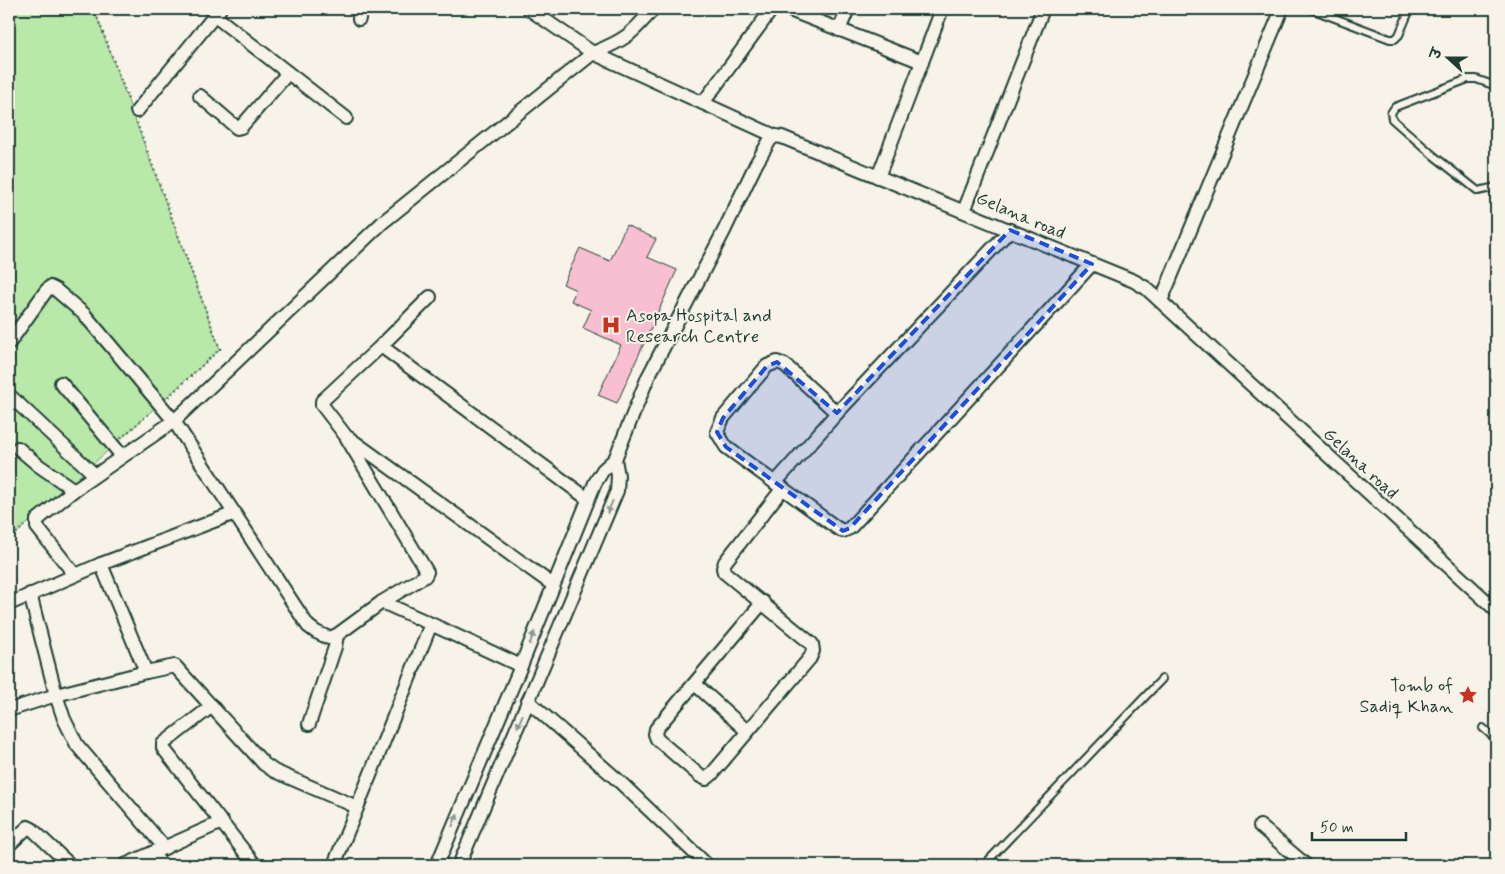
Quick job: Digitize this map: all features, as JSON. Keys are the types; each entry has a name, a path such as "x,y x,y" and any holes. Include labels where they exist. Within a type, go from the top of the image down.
{"street":[{"name":"Gelana road","path":"529,9 593,53 775,136 782,137 964,210 1134,281 1162,301 1343,471 1496,610"},
{"path":"75,575 36,524 37,520 74,490 174,422 383,222 593,53 617,44 628,36 652,9"},
{"path":"703,103 772,9"},
{"path":"787,9 922,62"},
{"path":"839,30 848,9"},
{"path":"878,177 942,9"},
{"path":"964,210 1043,9"},
{"path":"1162,301 1282,9"},
{"path":"136,115 217,12 288,73 346,118"},
{"path":"200,96 238,128 241,127 288,73"},
{"path":"436,865 521,666 595,483 603,470 615,459 648,377 724,231 756,164 770,140 775,136"},
{"path":"763,602 656,728 655,734 657,739 706,779 810,658 813,651 812,644 763,602 724,572 725,562 779,486 837,413 1010,230"},
{"path":"837,413 785,365 777,362 767,366 723,418 717,432 726,448 837,528 843,531 850,528 1092,264"},
{"path":"9,343 50,287 84,314 174,422 308,626 330,638 337,635 382,602 425,576 427,572 345,435 322,405 322,401 430,297"},
{"path":"381,346 588,499"},
{"path":"61,383 122,456"},
{"path":"9,395 95,475"},
{"path":"345,435 553,585"},
{"path":"18,448 38,465 74,490"},
{"path":"459,865 617,491 618,476 615,459"},
{"path":"11,600 235,514"},
{"path":"101,564 146,672"},
{"path":"30,594 56,695 64,719 77,745 165,848"},
{"path":"382,602 521,666"},
{"path":"334,865 431,624"},
{"path":"309,724 336,647 337,635"},
{"path":"9,710 56,695 175,666 264,764 283,775 357,807"},
{"path":"695,684 747,731"},
{"path":"528,701 620,782 706,864"},
{"path":"212,706 163,744 163,748 255,865"},
{"path":"125,865 222,822"},
{"path":"1260,826 1306,865"},
{"path":"9,845 28,827 70,865"},
{"path":"152,853 162,865"}],"lane":[{"path":"1311,9 1390,39 1395,39 1400,35 1410,9"},
{"path":"1496,86 1476,79 1468,79 1395,107 1391,112 1392,119 1478,191 1496,187"},
{"path":"984,865 1162,680"},
{"path":"1483,728 1496,739"}],"path":[{"path":"94,9 128,101"},
{"path":"136,115 220,349 162,402"},
{"path":"118,441 155,408"},
{"path":"9,540 31,520"}],"highlighted area":[{"path":"1010,230 1092,264 850,528 843,531 726,447 717,432 723,418 767,366 777,362 837,413"}],"green space":[{"path":"9,9 94,9 220,349 9,540"}],"building":[{"path":"626,225 656,239 647,257 677,270 617,403 598,395 621,345 583,328 591,310 571,301 576,290 563,284 580,248 610,261"}],"place":[{"name":"Asopa Hospital and Research Centre","path":"611,325"},
{"name":"Tomb of Sadiq Khan","path":"1468,695"}]}
